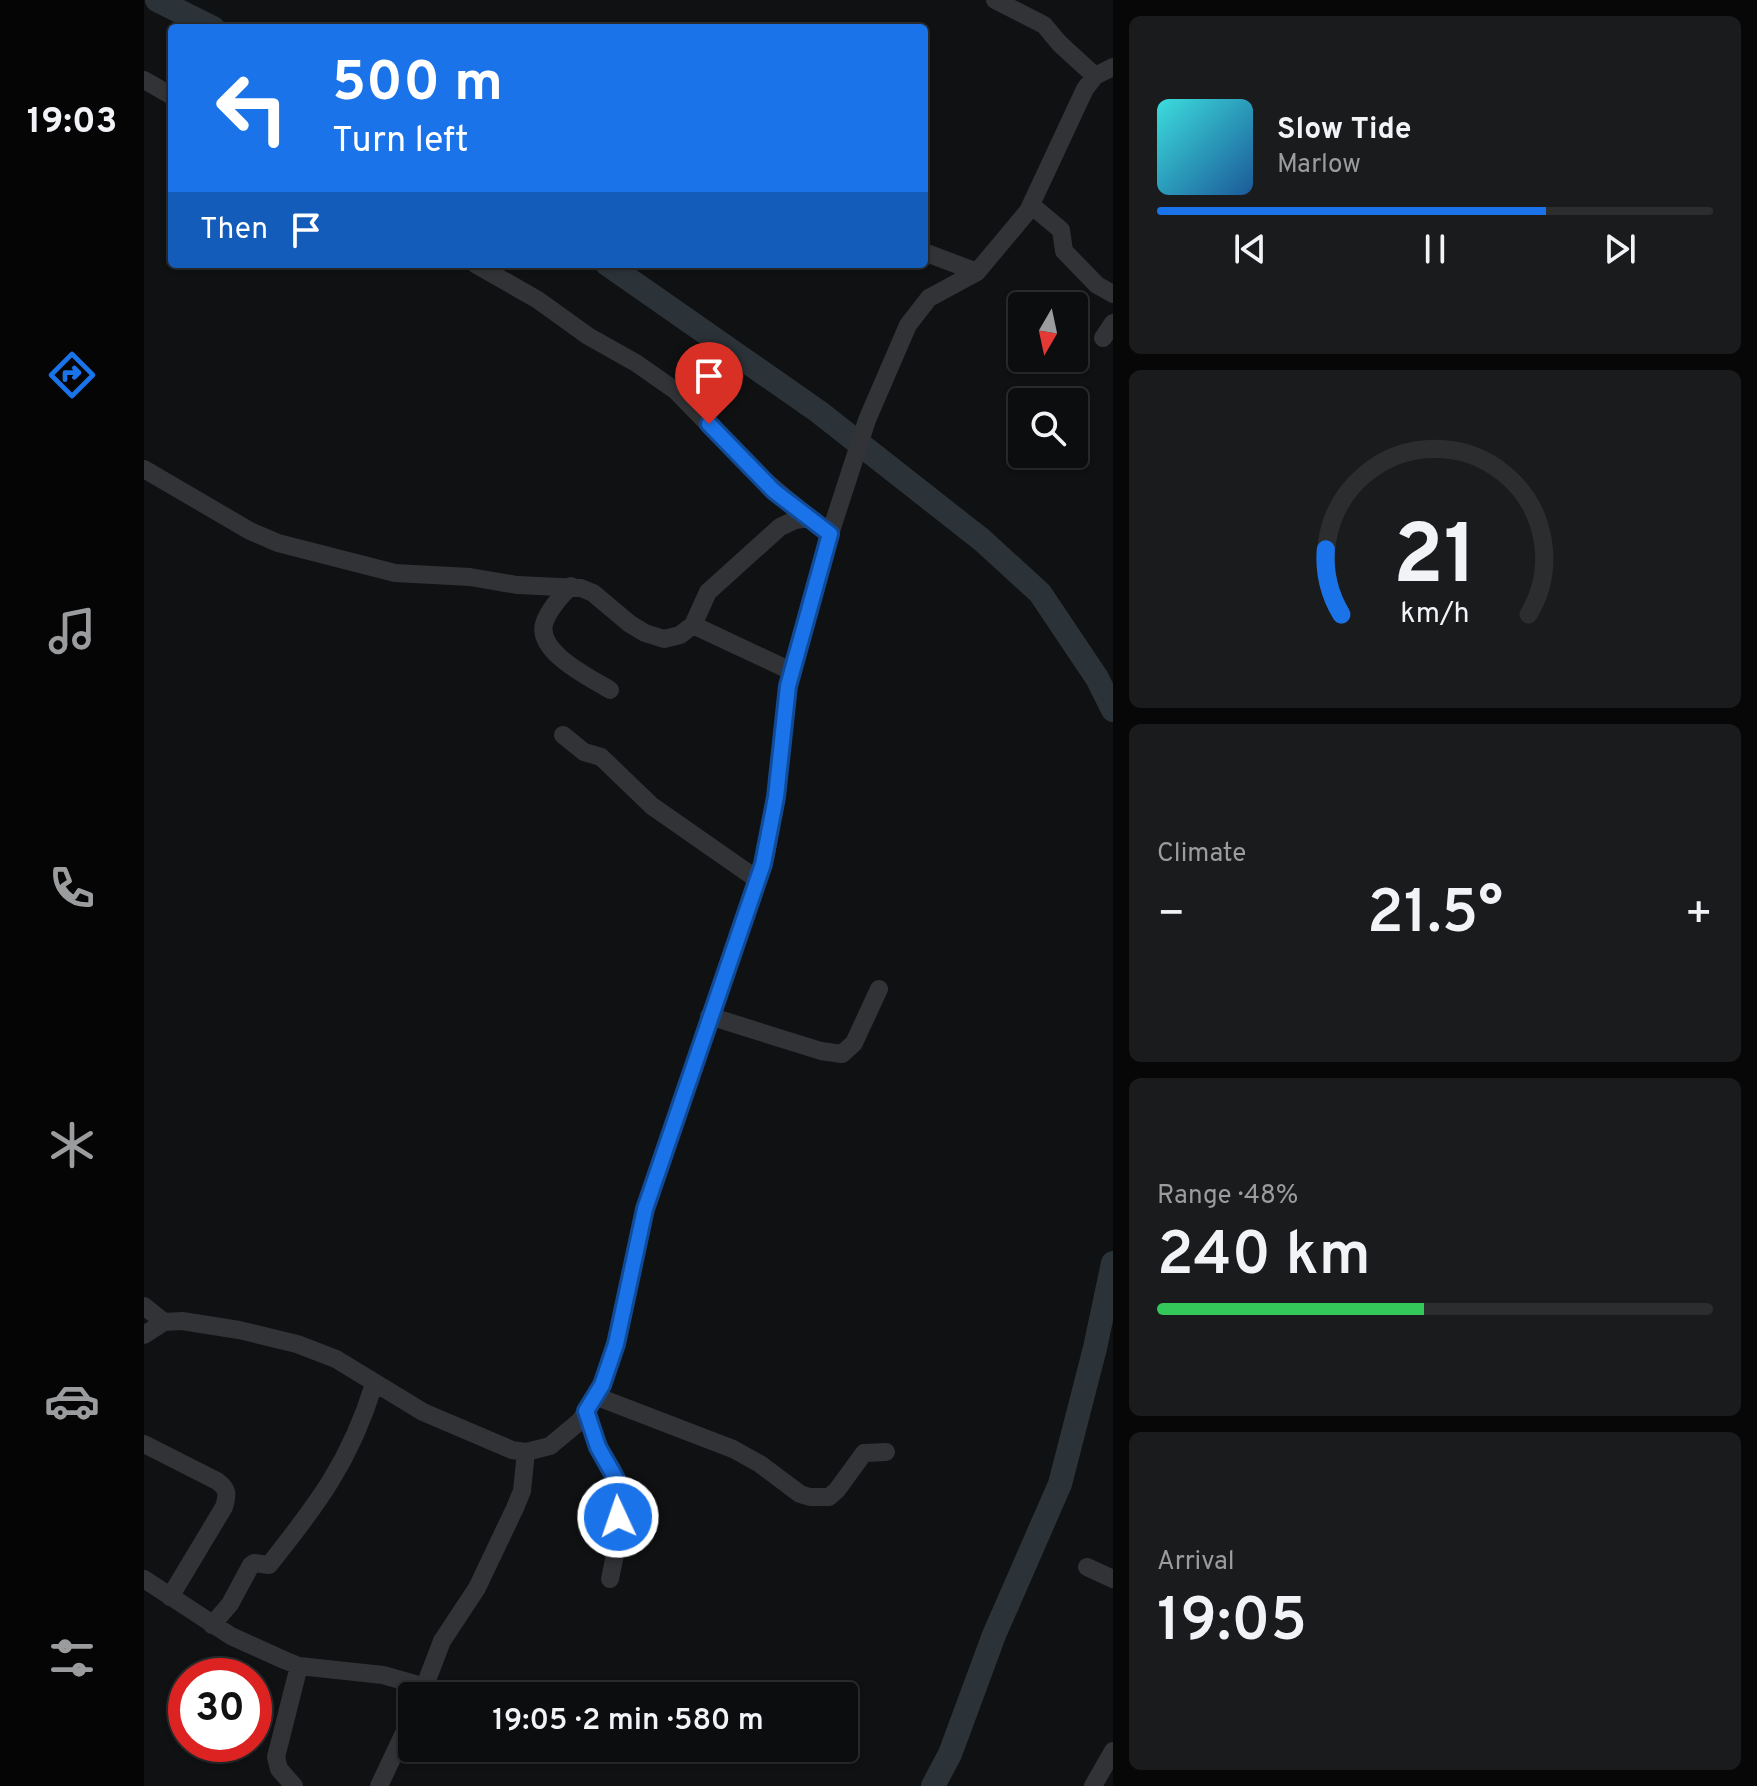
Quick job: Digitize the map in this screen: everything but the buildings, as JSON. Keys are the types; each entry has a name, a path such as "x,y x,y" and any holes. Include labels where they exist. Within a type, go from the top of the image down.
{"street":[{"path":"144,1335 164,1322 182,1321 297,1344 336,1359 374,1384 444,1422 503,1447 526,1452 550,1446 580,1421 591,1404 602,1385 616,1344 645,1209 758,880 772,826 791,671 867,420 916,313 929,298 977,272 1031,205 1085,89 1106,74 1044,25 995,0"},
{"path":"144,80 168,94"},
{"path":"1031,205 1061,230 1064,251 1097,285 1113,294"},
{"path":"928,254 977,272"},
{"path":"482,268 538,300 588,336 636,363 676,391 765,483 830,534"},
{"path":"144,469 250,531 296,549 395,573 470,577 517,585 571,586 593,593 630,624 651,636 675,638 693,625 705,596 723,576 780,527 810,518"},
{"path":"571,586 545,620 544,631 549,645 559,657 610,690"},
{"path":"693,625 791,671"},
{"path":"563,735 584,752 601,757 652,806 758,880"},
{"path":"709,1016 821,1051 842,1054 854,1043 879,989"},
{"path":"144,1306 164,1322"},
{"path":"212,1625 230,1604 251,1565 269,1565 322,1497 346,1456 374,1384"},
{"path":"591,1404 733,1449 760,1464 800,1494 810,1497 829,1497 864,1453 886,1452"},
{"path":"591,1404 598,1447 612,1469 618,1487 617,1545 610,1579"},
{"path":"144,1444 217,1481 228,1494 224,1507 170,1597"},
{"path":"427,1682 442,1641 477,1588 515,1508 522,1491 526,1452"},
{"path":"1087,1567 1113,1579"},
{"path":"147,1586 231,1636 299,1666 383,1675 399,1682"},
{"path":"294,1786 279,1769 276,1757 299,1666"},
{"path":"379,1786 398,1746"},
{"path":"1093,1786 1113,1751"}],"waterway":[{"path":"157,0 205,24"},
{"path":"613,268 819,412 982,540 1040,593 1097,678 1113,710"},
{"path":"933,1786 950,1754 994,1635 1060,1484 1113,1263"}],"route":[{"path":"618,1517 616,1479 598,1447 586,1411 602,1385 616,1344 645,1209 763,864 776,797 788,686 830,534 774,491 709,424"}]}
